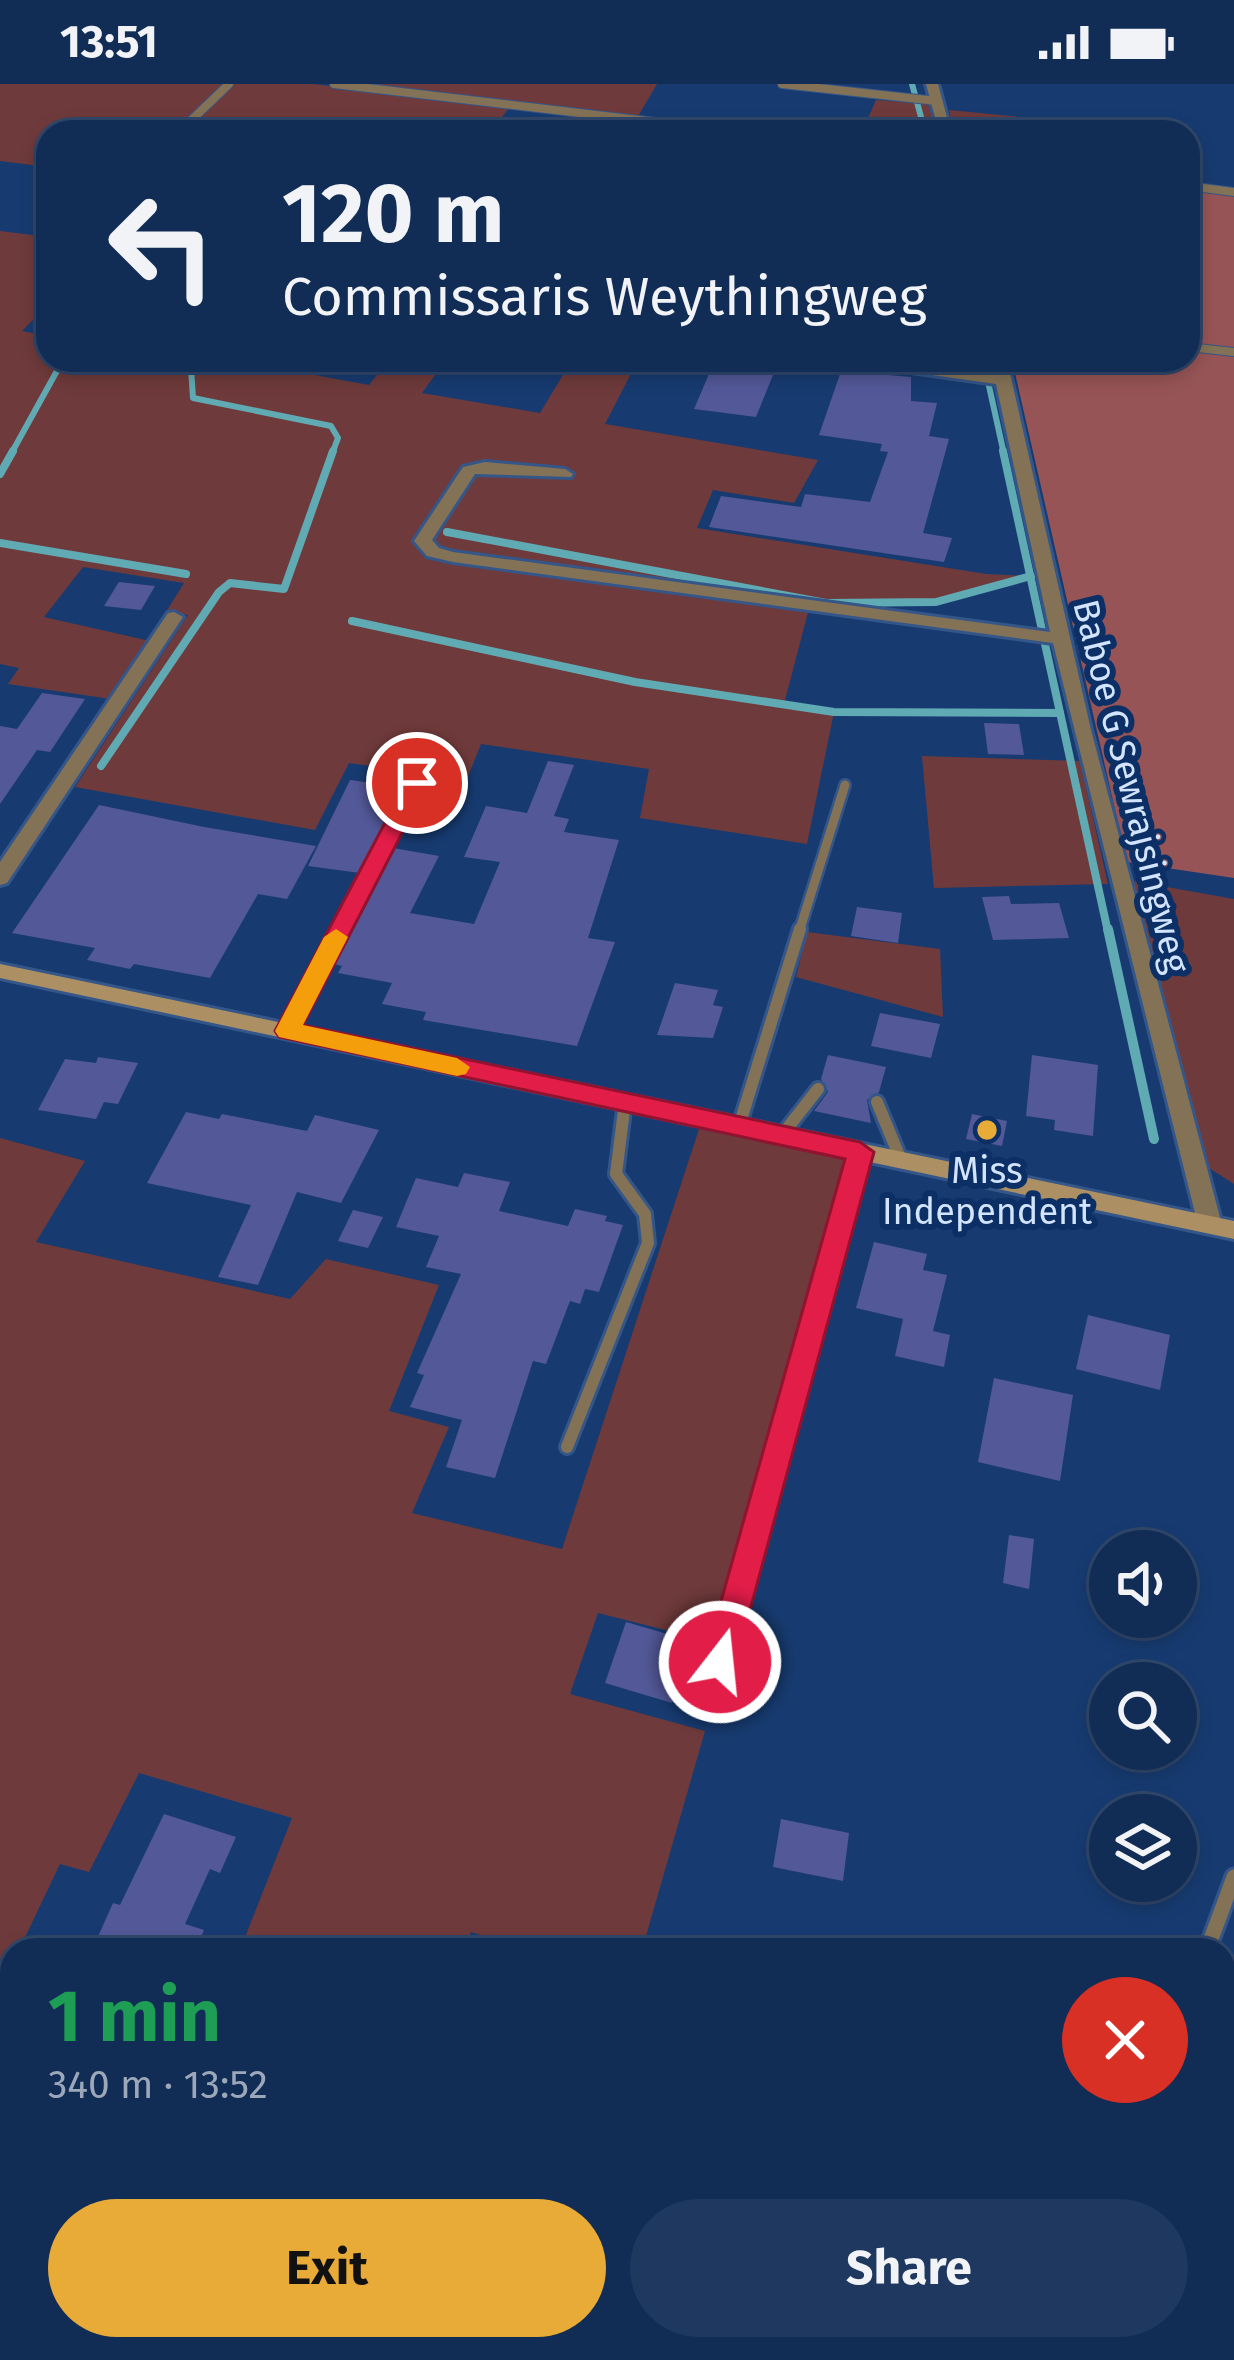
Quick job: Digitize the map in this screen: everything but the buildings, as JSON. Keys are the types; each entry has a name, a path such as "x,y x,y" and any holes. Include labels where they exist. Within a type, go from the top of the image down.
{"main road":[{"path":"0,971 1222,1228"}],"street":[{"path":"932,84 942,120"},
{"name":"Baboe G Sewrajsingweg","path":"1002,372 1060,639 1222,1228"},
{"path":"565,474 484,467 469,470 423,541 433,552 453,557 1060,639"},
{"path":"0,878 174,617"}],"lane":[{"path":"192,120 230,84"},
{"path":"334,84 638,120"},
{"path":"782,84 937,101"},
{"path":"1200,187 1234,191"},
{"path":"1200,348 1234,352"},
{"path":"287,1031 417,783"},
{"path":"739,1126 845,785"},
{"path":"782,1136 818,1089"},
{"path":"567,1447 648,1243 650,1226 644,1207 616,1174 625,1102"},
{"path":"877,1102 901,1160"},
{"path":"720,1662 860,1152"},
{"path":"1211,1938 1234,1877"}],"shaded area":[{"path":"0,84 313,84 510,107 500,120 36,120 36,166 0,161"},
{"path":"355,84 657,84 637,118"},
{"path":"876,100 932,104 936,120 867,120"},
{"path":"949,110 1050,120 951,120"},
{"path":"1200,192 1234,196 1234,878 1127,862 1015,372 1200,372"},
{"path":"0,231 36,236 36,317 22,331 36,334 36,372 310,372 369,385 379,372 437,372 422,393 540,413 565,372 632,372 605,424 818,460 794,503 713,490 697,528 986,574 1031,576 936,602 811,601 784,704 834,712 807,844 640,818 649,769 481,744 467,779 349,763 315,830 75,787 188,615 166,612 184,583 83,567 44,617 150,641 111,699 8,684 19,668 0,664"},
{"path":"922,756 1080,761 1108,884 934,888"},
{"path":"1133,881 1234,899 1234,1184 1209,1168"},
{"path":"807,932 940,949 943,1017 796,977"},
{"path":"699,1129 846,1159 713,1642 598,1613 570,1694 705,1731 645,1938 490,1938 471,1932 469,1938 245,1938 292,1818 139,1773 89,1872 60,1864 25,1938 0,1938 0,1138 85,1161 36,1242 290,1299 326,1259 439,1285 389,1411 449,1427 412,1513 562,1549"}],"waterway":[{"path":"912,84 915,95"},
{"path":"917,102 922,120"},
{"path":"11,454 56,372"},
{"path":"191,372 193,398 331,426 338,438 332,454"},
{"path":"989,386 1004,454"},
{"path":"0,474 13,451"},
{"path":"101,766 219,592 230,583 284,589 333,451"},
{"path":"1003,451 1030,576"},
{"path":"447,532 826,603 936,602 1030,576"},
{"path":"0,543 186,574"},
{"path":"1030,576 1042,630"},
{"path":"352,621 635,682 834,712 1060,713"},
{"path":"1045,644 1108,932"},
{"path":"1108,929 1154,1139"}],"slow traffic":[{"path":"336,937 287,1031 457,1067"}],"place":[{"name":"Miss Independent","path":"987,1130"}],"route":[{"path":"417,783 287,1031 860,1152 720,1662"}]}
